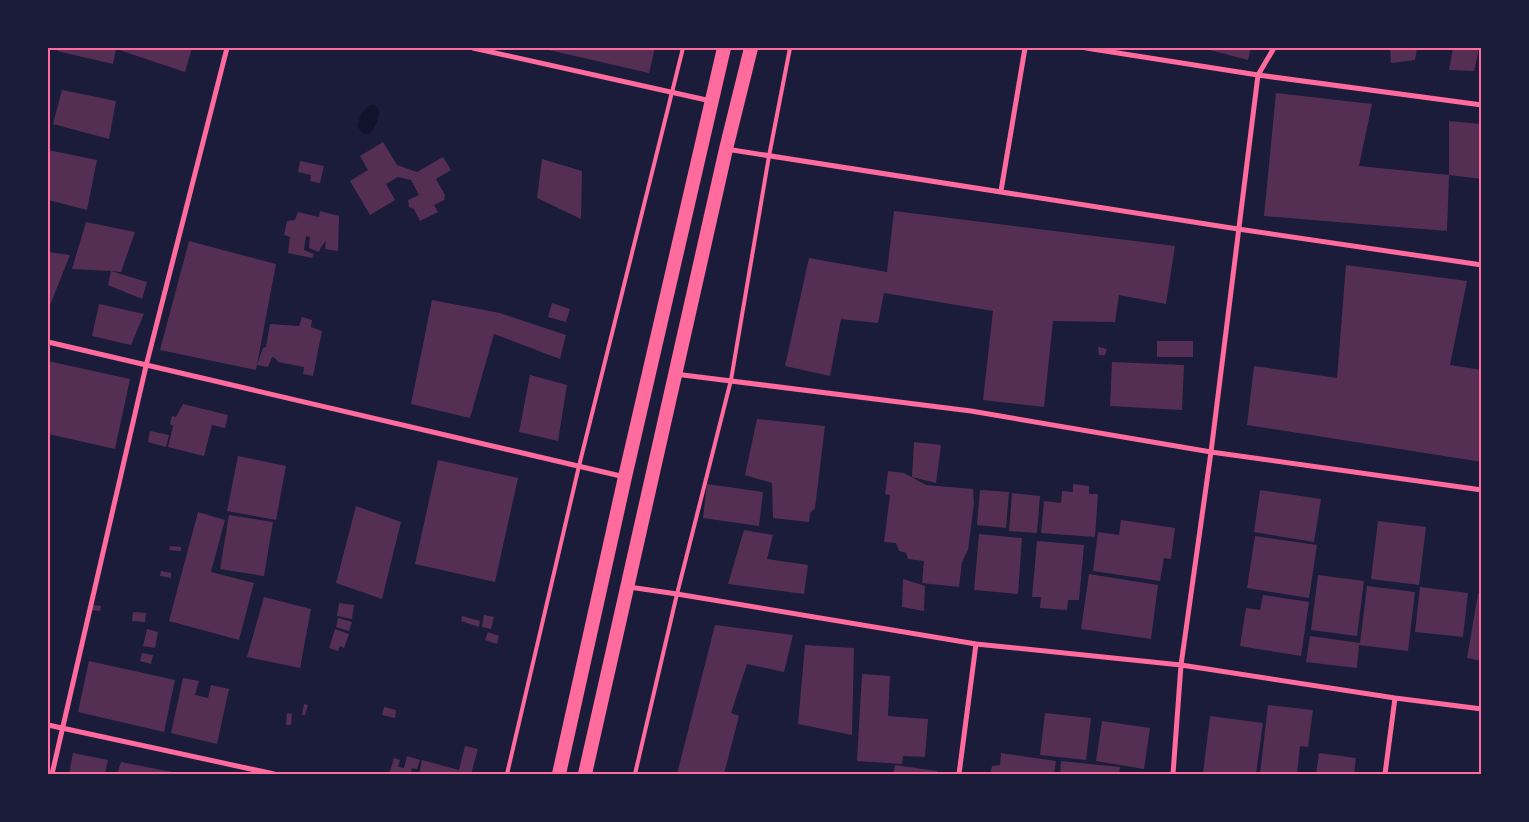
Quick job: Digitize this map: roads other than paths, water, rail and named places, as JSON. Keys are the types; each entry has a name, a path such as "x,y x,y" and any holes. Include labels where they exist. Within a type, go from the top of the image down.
{"highway":[{"path":"559,774 724,48"},
{"path":"585,774 726,149 751,48"}],"street":[{"path":"52,774 146,366 227,48"},
{"path":"473,48 498,50 711,101"},
{"path":"1001,191 1025,48"},
{"path":"1086,48 1258,76 1482,105"},
{"path":"1174,774 1181,665 1211,452 1258,76 1274,48"},
{"path":"726,149 1482,265"},
{"path":"48,342 625,477"},
{"path":"675,374 971,411 1211,452 1482,490"},
{"path":"628,587 976,644 1181,665 1395,698 1482,709"},
{"path":"959,774 976,644"},
{"path":"1385,774 1395,698"},
{"path":"48,725 265,774 274,774"}],"lane":[{"path":"507,774 579,466 683,48"},
{"path":"635,774 731,380 769,156 790,48"}]}
